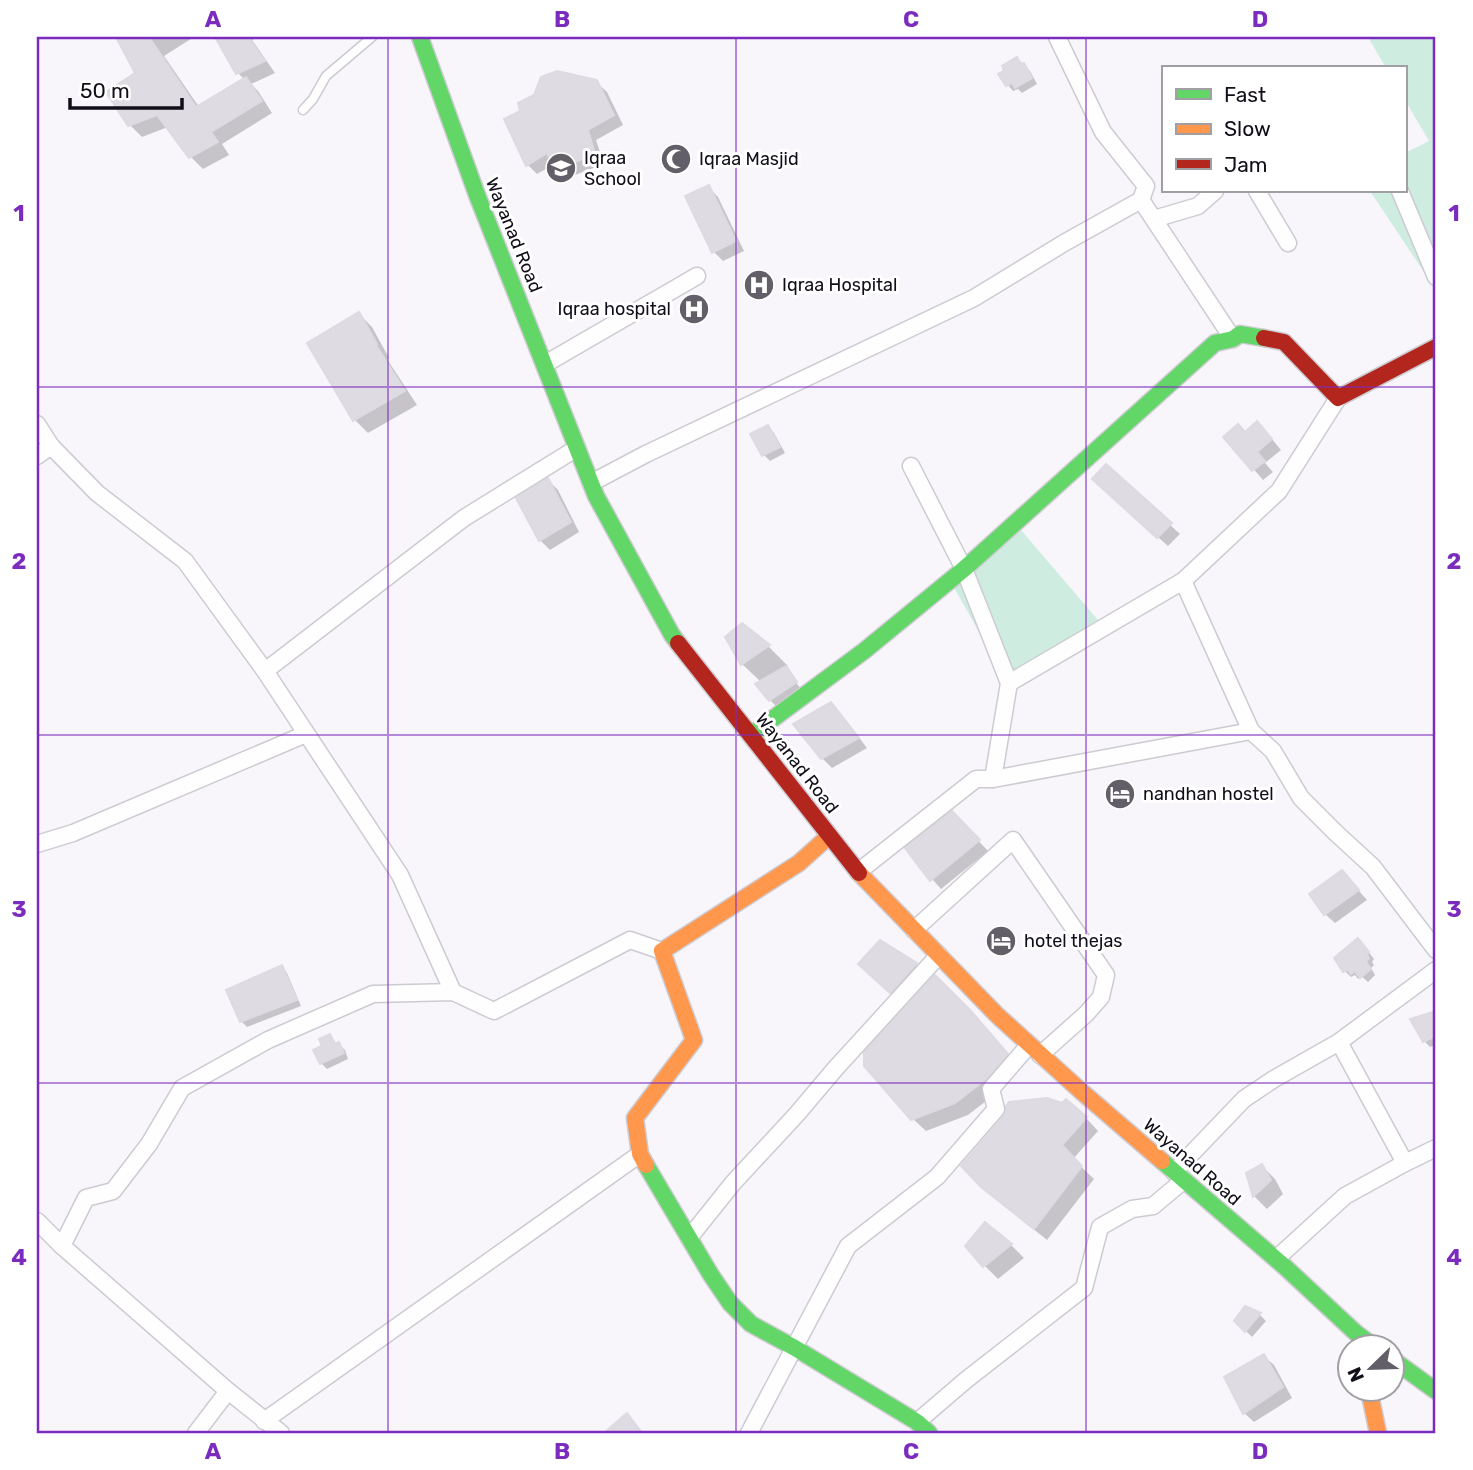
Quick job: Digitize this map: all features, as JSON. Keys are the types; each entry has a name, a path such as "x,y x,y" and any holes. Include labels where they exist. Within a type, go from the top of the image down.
{"street":[{"name":"Wayanad Road","path":"420,37 477,195 596,496 672,635 858,873 998,1016 1276,1259 1352,1334"},
{"path":"591,483 646,454 974,298 1141,200 1146,186 1104,132 1056,37"},
{"path":"1154,219 1198,206 1214,192"},
{"path":"1257,192 1288,243"},
{"path":"1400,192 1436,278"},
{"path":"1141,200 1233,339"},
{"path":"498,246 506,248 515,242"},
{"path":"545,364 697,276"},
{"path":"751,735 864,651 964,569 1215,343 1233,339 1240,334 1284,342 1338,398"},
{"path":"1009,683 1182,581 1279,491 1338,398 1436,347"},
{"path":"37,424 51,446 97,493 185,561 265,671 400,876 453,992"},
{"path":"37,457 51,446"},
{"path":"265,671 464,518 578,448"},
{"path":"911,466 964,569 1009,683 993,779"},
{"path":"1182,581 1251,732 1273,751 1301,798 1373,867 1436,950"},
{"path":"858,873 976,779 993,779 1251,732"},
{"path":"37,844 73,833 306,734"},
{"path":"662,951 799,863 829,836"},
{"path":"748,1433 848,1246 937,1177 996,1109 991,1089 1035,1050 1086,1014 1101,998 1106,975 1013,840 914,930"},
{"path":"62,1246 86,1198 113,1191 149,1144 182,1088 268,1040 373,994 453,992 495,1011 630,940 662,951"},
{"path":"662,951 694,1040 635,1118 640,1154 730,1303 751,1324 795,1348 923,1428 966,1380 1084,1288 1100,1227 1132,1209 1153,1206 1244,1099 1339,1042 1436,970"},
{"path":"689,1238 733,1183 939,955"},
{"path":"1339,1042 1405,1163"},
{"path":"1276,1259 1345,1196 1436,1148"},
{"path":"264,1421 640,1154"},
{"path":"37,1222 228,1391 281,1433"},
{"path":"1406,1370 1436,1391"},
{"path":"196,1433 228,1391"},
{"path":"1371,1404 1378,1433"}],"lane":[{"path":"303,110 313,99 326,76 372,37"}],"green space":[{"path":"1368,37 1436,37 1436,290 1371,192 1406,192 1406,152 1429,141 1406,102 1406,66 1385,66"},
{"path":"1021,530 1098,620 1004,677 951,582"}],"building":[{"path":"116,37 149,37 196,107 246,77 262,101 211,132 218,142 189,158 157,115 128,126 106,92 135,73"},
{"path":"215,37 248,37 265,61 236,74"},
{"path":"1017,57 1021,64 1024,63 1032,78 1015,88 1012,83 1006,86 998,74 1004,71 1002,66"},
{"path":"557,71 597,80 614,115 588,130 595,154 556,170 547,153 526,166 504,119 520,111 518,103 534,95 541,77"},
{"path":"709,185 736,241 712,253 685,196"},
{"path":"359,312 405,391 353,421 307,343"},
{"path":"1257,421 1272,439 1257,452 1265,461 1252,471 1223,437 1238,424 1245,432"},
{"path":"768,425 780,447 762,456 750,434"},
{"path":"1106,464 1172,523 1157,538 1092,479"},
{"path":"548,478 571,522 539,541 516,498"},
{"path":"742,623 770,645 741,665 725,637"},
{"path":"786,666 797,682 769,701 755,684"},
{"path":"831,702 859,738 821,759 793,724"},
{"path":"952,811 980,840 930,881 905,848"},
{"path":"1342,870 1359,890 1324,915 1309,894"},
{"path":"1358,938 1369,952 1366,962 1371,969 1360,978 1355,971 1351,974 1348,970 1343,972 1334,958"},
{"path":"880,940 917,963 890,993 858,964"},
{"path":"282,965 297,1000 240,1022 226,990"},
{"path":"935,975 1008,1054 986,1079 955,1103 911,1120 864,1066 864,1052"},
{"path":"1436,1011 1436,1036 1423,1042 1410,1019"},
{"path":"330,1034 335,1044 339,1042 344,1053 320,1064 313,1050 322,1046 319,1039"},
{"path":"1047,1098 1062,1103 1066,1099 1087,1117 1062,1145 1082,1166 1034,1229 981,1187 961,1166 1004,1116 1009,1102"},
{"path":"1262,1164 1271,1180 1253,1197 1246,1173"},
{"path":"985,1222 1012,1244 983,1267 965,1246"},
{"path":"1245,1306 1261,1313 1245,1332 1234,1321"},
{"path":"1264,1354 1283,1387 1243,1414 1224,1377"},
{"path":"627,1413 642,1433 604,1433"}],"traffic: fast":[{"path":"420,37 477,195 596,496 678,643"},
{"path":"751,735 864,651 964,569 1215,343 1233,339 1240,334 1264,338"},
{"path":"1162,1161 1285,1267 1357,1334"},
{"path":"646,1165 711,1275 730,1303 751,1324 917,1422 929,1433"},
{"path":"1406,1369 1436,1391"}],"traffic: slow":[{"path":"646,1165 640,1154 635,1118 694,1040 662,951 799,863 829,836"},
{"path":"859,873 998,1016 1162,1161"},
{"path":"1372,1404 1378,1433"}],"traffic: jam":[{"path":"1264,338 1284,342 1338,398 1436,347"},
{"path":"678,643 859,873"}],"place":[{"name":"Iqraa Masjid","path":"676,159"},
{"name":"Iqraa School","path":"561,168"},
{"name":"Iqraa Hospital","path":"759,285"},
{"name":"Iqraa hospital","path":"694,309"},
{"name":"nandhan hostel","path":"1120,794"},
{"name":"hotel thejas","path":"1001,941"}]}
